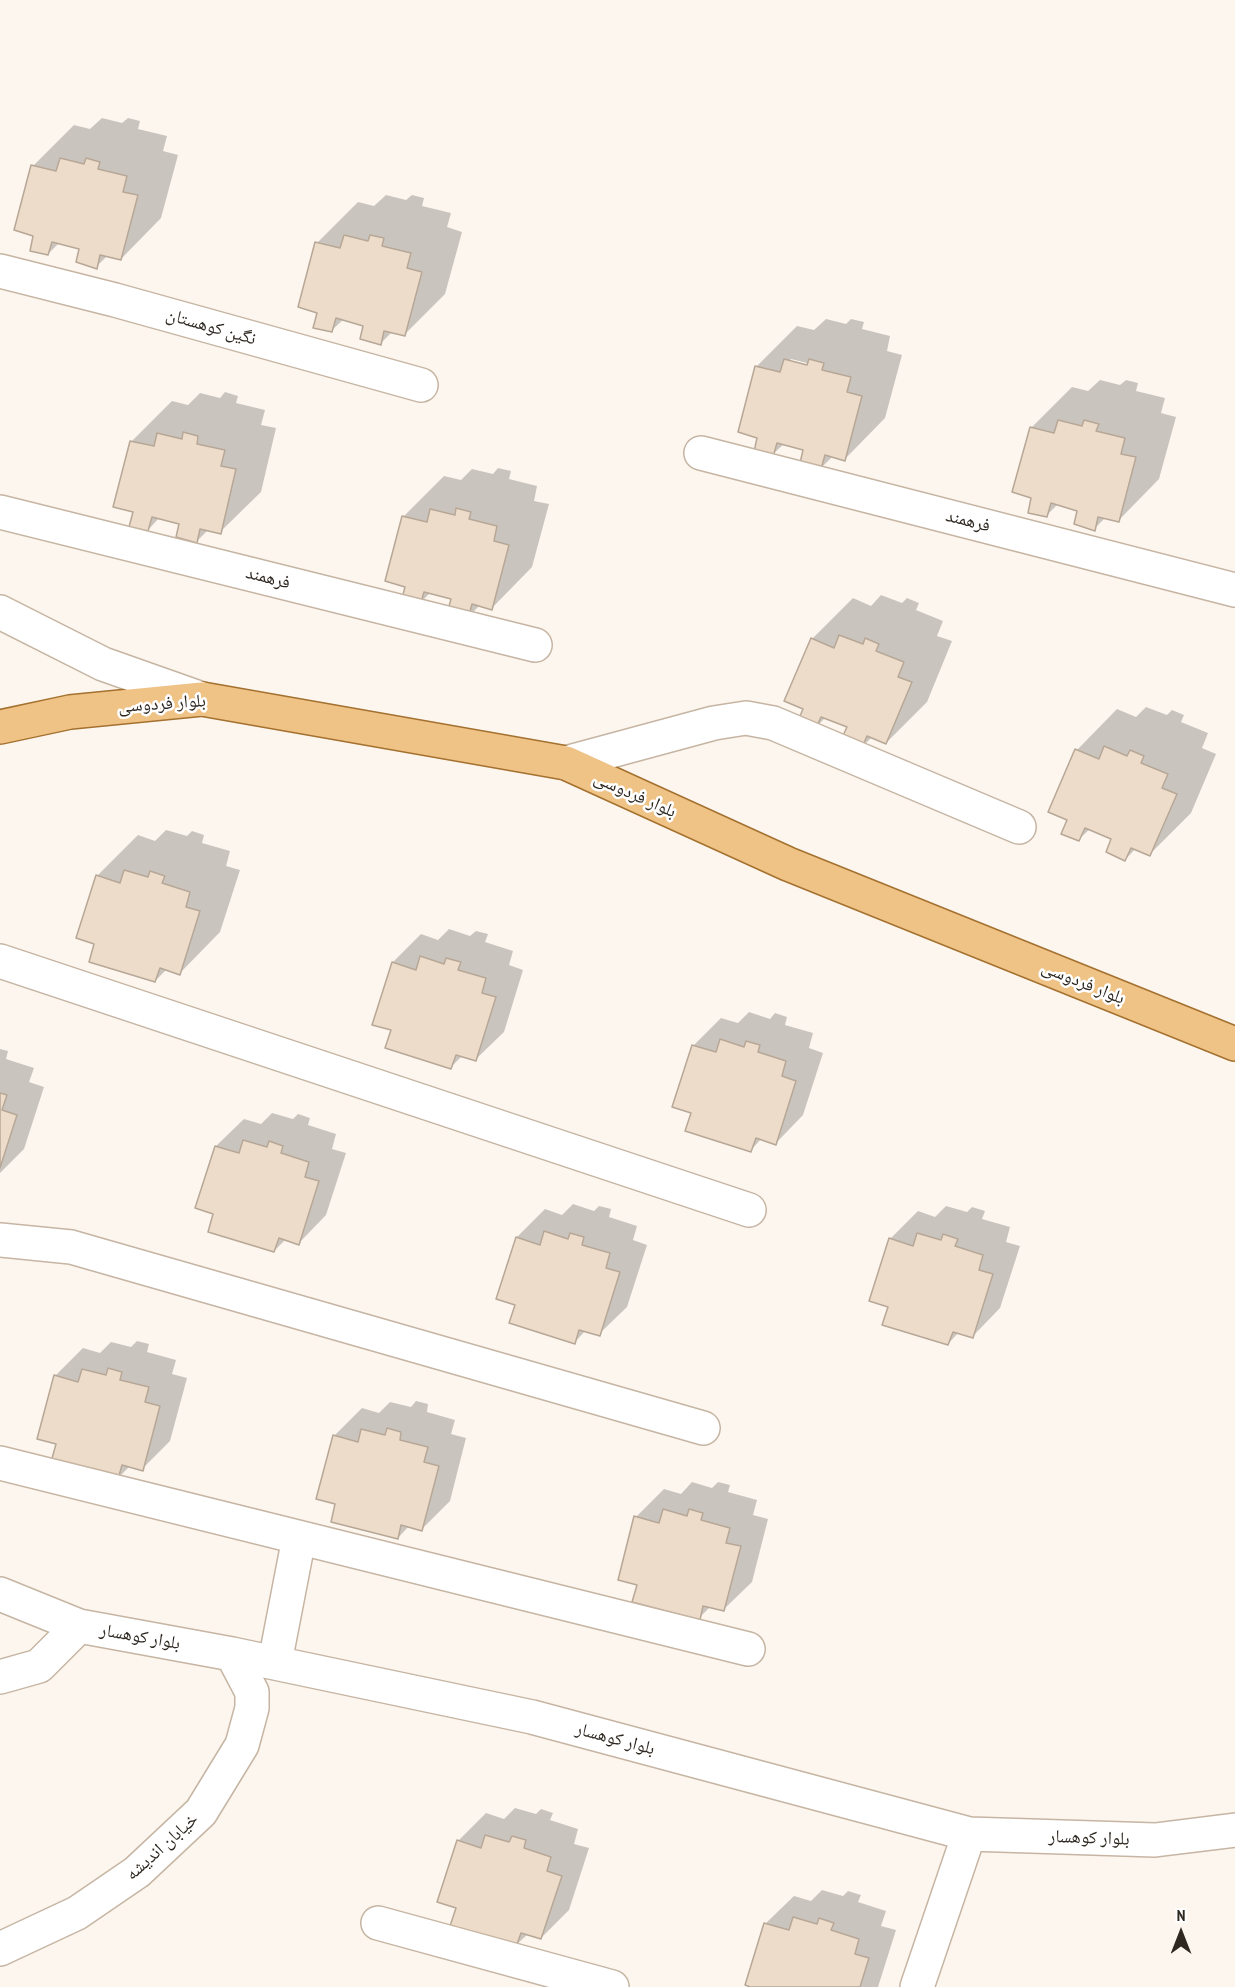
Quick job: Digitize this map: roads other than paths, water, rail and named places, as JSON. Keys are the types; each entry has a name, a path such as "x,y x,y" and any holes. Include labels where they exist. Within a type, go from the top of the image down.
{"main road":[{"name":"بلوار فردوسی","path":"0,728 70,712 202,699 566,763 788,864 1235,1044"}],"street":[{"name":"نگین کوهستان","path":"0,271 115,300 421,385"},
{"name":"فرهمند","path":"700,453 1235,590"},
{"name":"فرهمند","path":"0,512 535,645"},
{"path":"0,612 103,664 202,699"},
{"path":"566,763 714,723 746,718 773,723 1019,826"},
{"path":"0,961 749,1210"},
{"path":"0,1240 71,1247 703,1428"},
{"path":"0,1464 748,1649"},
{"path":"275,1662 299,1538"},
{"name":"بلوار کوهسار","path":"0,1594 79,1626 275,1662 532,1717 969,1834 1155,1840 1235,1830"},
{"path":"0,1677 39,1666 79,1626"},
{"name":"خیابان اندیشه","path":"0,1949 77,1913 137,1872 201,1812 242,1744 252,1708 252,1692 232,1654"},
{"path":"917,1987 969,1834"},
{"path":"378,1923 612,1987"}]}
